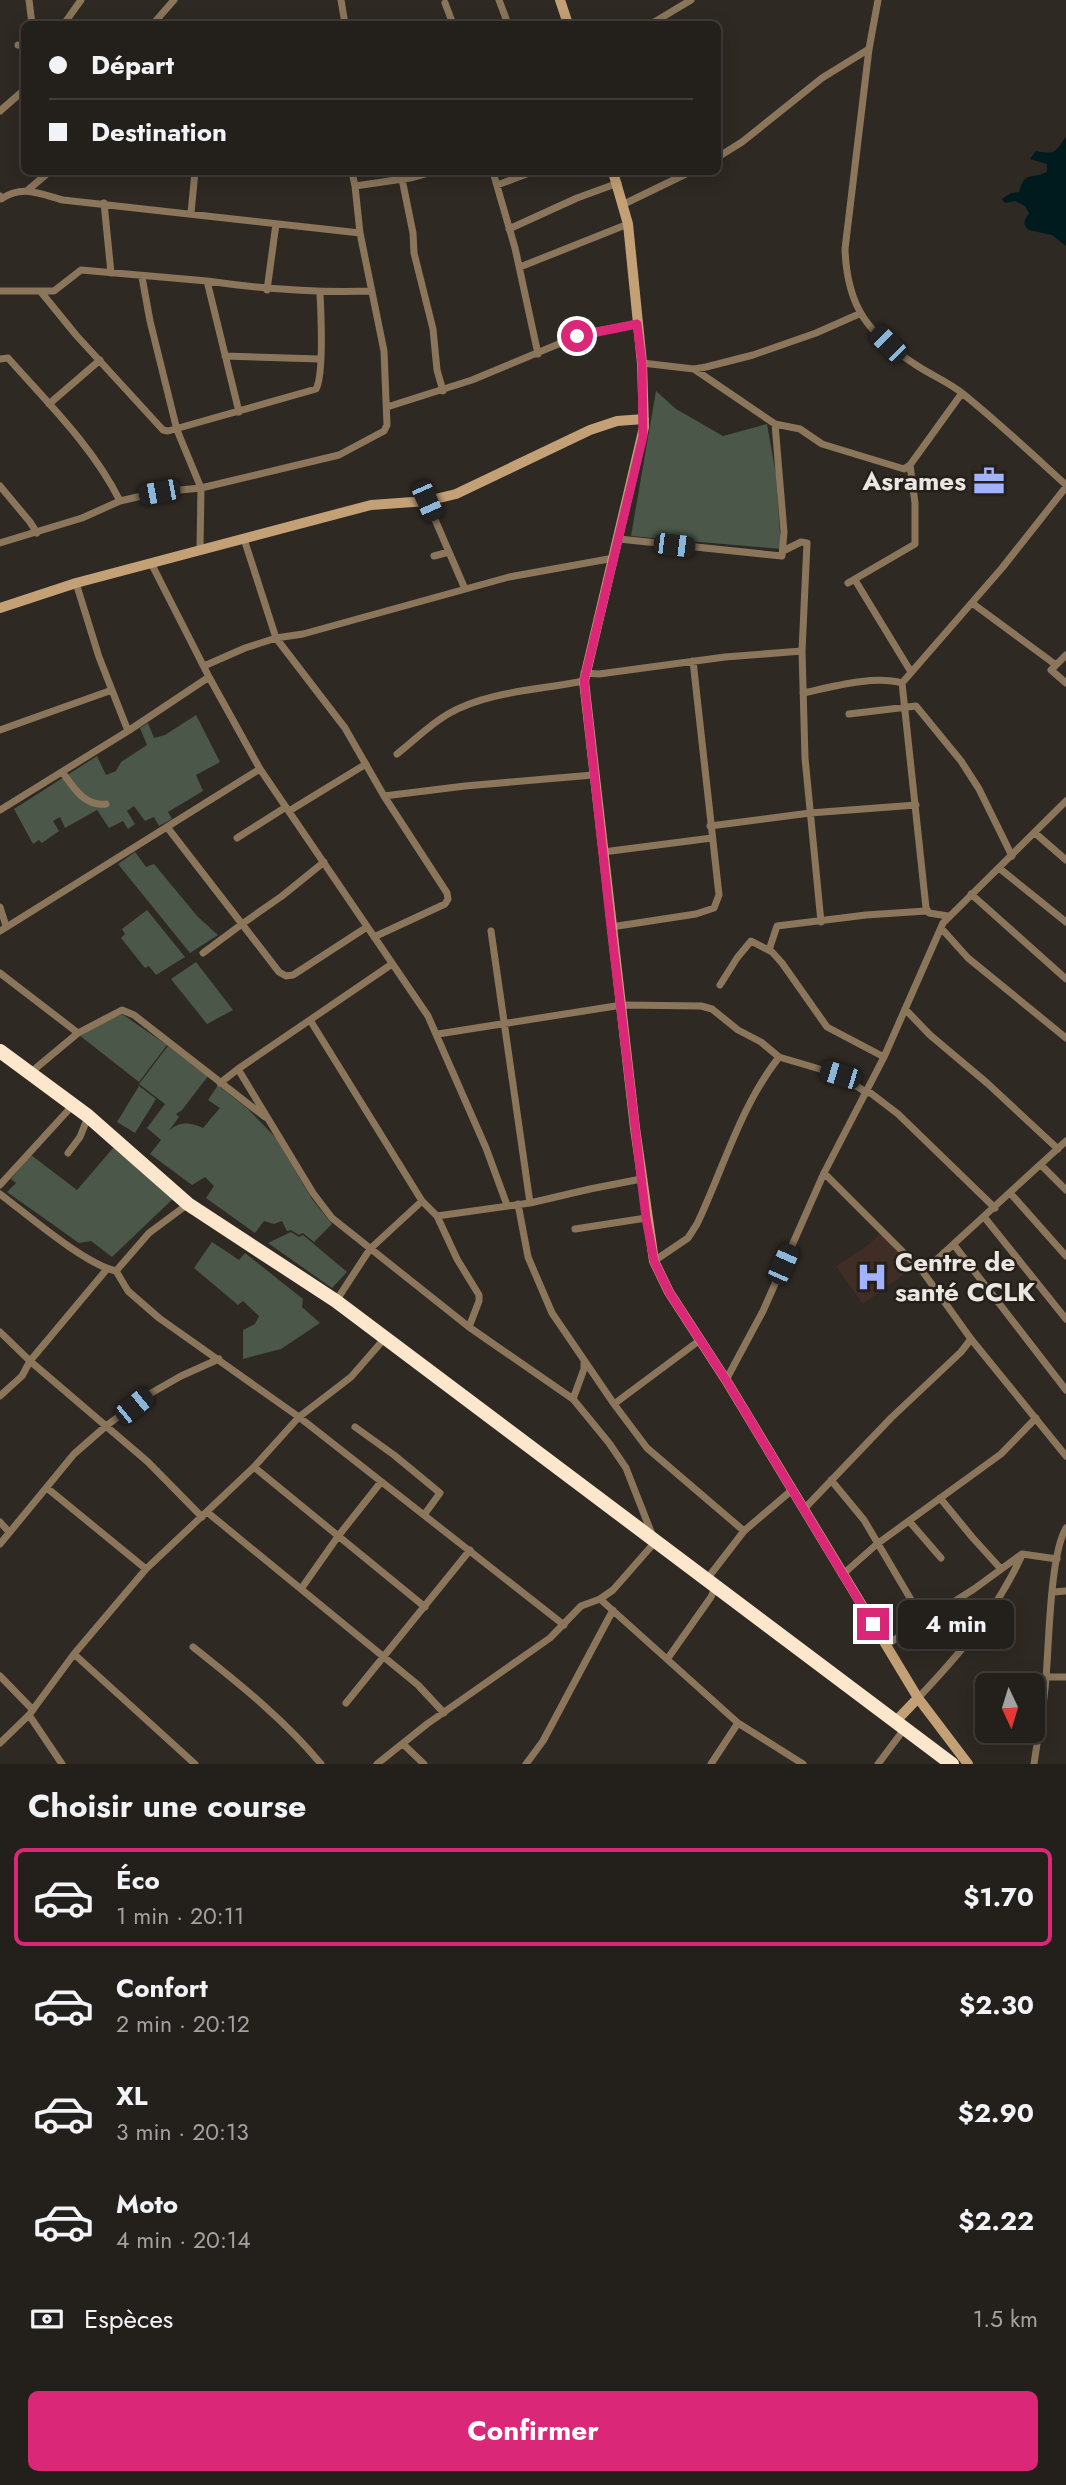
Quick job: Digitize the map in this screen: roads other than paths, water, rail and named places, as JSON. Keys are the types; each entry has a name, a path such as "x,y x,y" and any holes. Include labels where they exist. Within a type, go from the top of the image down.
{"highway":[{"path":"0,1051 88,1116 188,1205 336,1301 952,1764"}],"street":[{"path":"29,0 32,21"},
{"path":"66,21 81,0"},
{"path":"156,21 174,0"},
{"path":"341,0 344,21"},
{"path":"499,0 507,21"},
{"path":"561,0 567,21"},
{"path":"656,21 691,0"},
{"path":"878,0 869,49 845,249 845,269 850,292 859,314 901,355 962,393 1066,486 1026,539 902,683 926,911"},
{"path":"445,3 452,21"},
{"path":"721,155 742,142 822,78 869,49"},
{"path":"0,111 21,93"},
{"path":"28,190 46,175"},
{"path":"191,214 195,175"},
{"path":"0,543 37,533 120,501 159,492 201,488 348,452 384,431 387,425 387,407 384,351 360,233 353,175"},
{"path":"494,175 520,267 538,354"},
{"path":"497,185 524,175"},
{"path":"615,175 628,224 642,363 643,436 584,677 641,1180 654,1261 669,1292 726,1380 918,1698 968,1764"},
{"path":"624,204 684,175"},
{"path":"355,186 407,176 414,253 433,329 437,370 443,391"},
{"path":"509,229 577,198 618,183"},
{"path":"0,199 15,191 28,190 63,201 104,203 360,233"},
{"path":"104,203 111,273"},
{"path":"267,290 276,224"},
{"path":"520,267 628,224"},
{"path":"0,291 56,290 78,271 207,281 267,290 320,293 372,291"},
{"path":"142,277 177,430 201,488 200,549"},
{"path":"207,281 239,412"},
{"path":"41,292 163,430 177,430 316,389 319,384 320,293"},
{"path":"642,363 694,369 753,355 816,333 859,314"},
{"path":"387,407 443,391 585,333 637,324"},
{"path":"0,349 3,358 49,404 101,466 120,501"},
{"path":"225,356 320,359"},
{"path":"49,404 100,360"},
{"path":"694,369 775,424 800,429 822,444 904,469 910,466 962,393"},
{"path":"2,605 176,558 200,549 371,505 427,501 456,494 590,430 617,421 644,419"},
{"path":"619,539 780,556 783,551 784,532 775,424"},
{"path":"910,466 915,503 915,544 851,581 911,672"},
{"path":"0,486 37,533"},
{"path":"427,501 466,589"},
{"path":"244,539 276,638 345,728 448,899 445,904 374,937"},
{"path":"783,551 801,542 807,543 802,651 805,758 821,922"},
{"path":"434,556 449,552"},
{"path":"204,666 233,652 276,638 303,634 509,577 614,558"},
{"path":"151,563 260,769 438,1034 507,1205"},
{"path":"76,583 128,731"},
{"path":"972,603 1056,665"},
{"path":"397,754 434,722 468,704 491,697 599,674 802,651"},
{"path":"1066,654 1051,670 1066,683"},
{"path":"611,927 696,914 714,908 719,895 693,662"},
{"path":"0,810 209,677"},
{"path":"803,693 853,683 902,683"},
{"path":"0,730 112,690"},
{"path":"849,714 916,706 961,761 979,789 1012,856"},
{"path":"237,838 366,764"},
{"path":"0,907 3,928 260,769"},
{"path":"62,773 87,802 106,804"},
{"path":"384,796 593,775"},
{"path":"726,1380 763,1311 824,1173 868,1092 948,916 1066,801"},
{"path":"710,826 810,813 916,804"},
{"path":"1056,811 1066,816"},
{"path":"167,827 279,972 286,976 293,975 367,927"},
{"path":"1035,833 1066,860"},
{"path":"603,852 712,838"},
{"path":"203,953 324,862"},
{"path":"999,868 1066,922"},
{"path":"971,894 1066,979"},
{"path":"769,950 777,926 926,911 948,916"},
{"path":"941,928 968,958 1066,1038"},
{"path":"491,931 530,1203"},
{"path":"720,985 751,941 769,950 788,971 827,1027 884,1057"},
{"path":"220,1083 392,964"},
{"path":"0,973 78,1033"},
{"path":"438,1034 622,1005 707,1007 779,1057 840,1075 868,1092 898,1114 995,1208"},
{"path":"905,1009 930,1035 1058,1149"},
{"path":"30,1073 78,1033 122,1010 134,1015 268,1119"},
{"path":"310,1020 422,1201 436,1216 479,1296 469,1327"},
{"path":"654,1261 688,1238 698,1224 739,1122 763,1077 779,1057"},
{"path":"238,1069 313,1193 332,1218 469,1327 573,1399 626,1468 655,1542 614,1590 582,1606 550,1638 377,1764"},
{"path":"0,1185 73,1105"},
{"path":"68,1153 80,1136 88,1116"},
{"path":"923,1272 1066,1141"},
{"path":"1041,1165 1066,1190"},
{"path":"824,1173 923,1272 971,1339 1066,1456"},
{"path":"436,1216 530,1203 641,1180"},
{"path":"0,1194 47,1230 107,1269 116,1271 128,1291 159,1318 299,1417 565,1625"},
{"path":"1011,1194 1066,1256"},
{"path":"336,1301 370,1249 422,1201"},
{"path":"518,1204 527,1257 552,1313 583,1361 647,1448 744,1531"},
{"path":"116,1271 149,1233 188,1205"},
{"path":"575,1229 646,1218"},
{"path":"985,1218 1066,1319"},
{"path":"954,1245 1066,1390"},
{"path":"0,1396 22,1376 30,1361 107,1269"},
{"path":"0,1332 204,1515 384,1656 418,1685 444,1713"},
{"path":"0,1743 31,1712 74,1654 146,1569 254,1467 299,1417 351,1377 386,1338"},
{"path":"804,1510 971,1339"},
{"path":"614,1404 700,1340"},
{"path":"0,1544 74,1454 106,1426 157,1389 219,1359"},
{"path":"573,1399 584,1369 583,1361"},
{"path":"842,1575 877,1544 1001,1454 1036,1418"},
{"path":"355,1427 440,1493 424,1515"},
{"path":"254,1467 425,1607"},
{"path":"831,1480 864,1520 913,1604"},
{"path":"301,1589 381,1482"},
{"path":"47,1488 146,1569"},
{"path":"668,1658 711,1597 712,1582 744,1531 792,1490"},
{"path":"940,1498 1002,1569"},
{"path":"909,1521 940,1558"},
{"path":"0,1522 9,1532"},
{"path":"1034,1764 1046,1677 1057,1559 1066,1528"},
{"path":"346,1703 470,1550"},
{"path":"877,1764 918,1698 986,1621 1022,1554"},
{"path":"886,1645 1022,1554 1057,1559"},
{"path":"1054,1592 1066,1591"},
{"path":"600,1599 738,1723 803,1764"},
{"path":"526,1764 543,1741 613,1610"},
{"path":"193,1647 301,1740 321,1764"},
{"path":"74,1654 195,1764"},
{"path":"0,1676 31,1712 62,1764"},
{"path":"1046,1677 1066,1677"},
{"path":"711,1764 738,1723"},
{"path":"403,1744 424,1764"}],"water":[{"path":"1066,137 1066,246 1052,235 1029,230 1024,223 1029,213 1025,206 1015,201 1005,203 1002,199 1011,193 1019,192 1026,178 1047,172 1047,164 1030,159 1036,151 1054,151"}],"place":[{"name":"Asrames","path":"989,481"},
{"name":"Centre de santé CCLK","path":"872,1277"}]}
